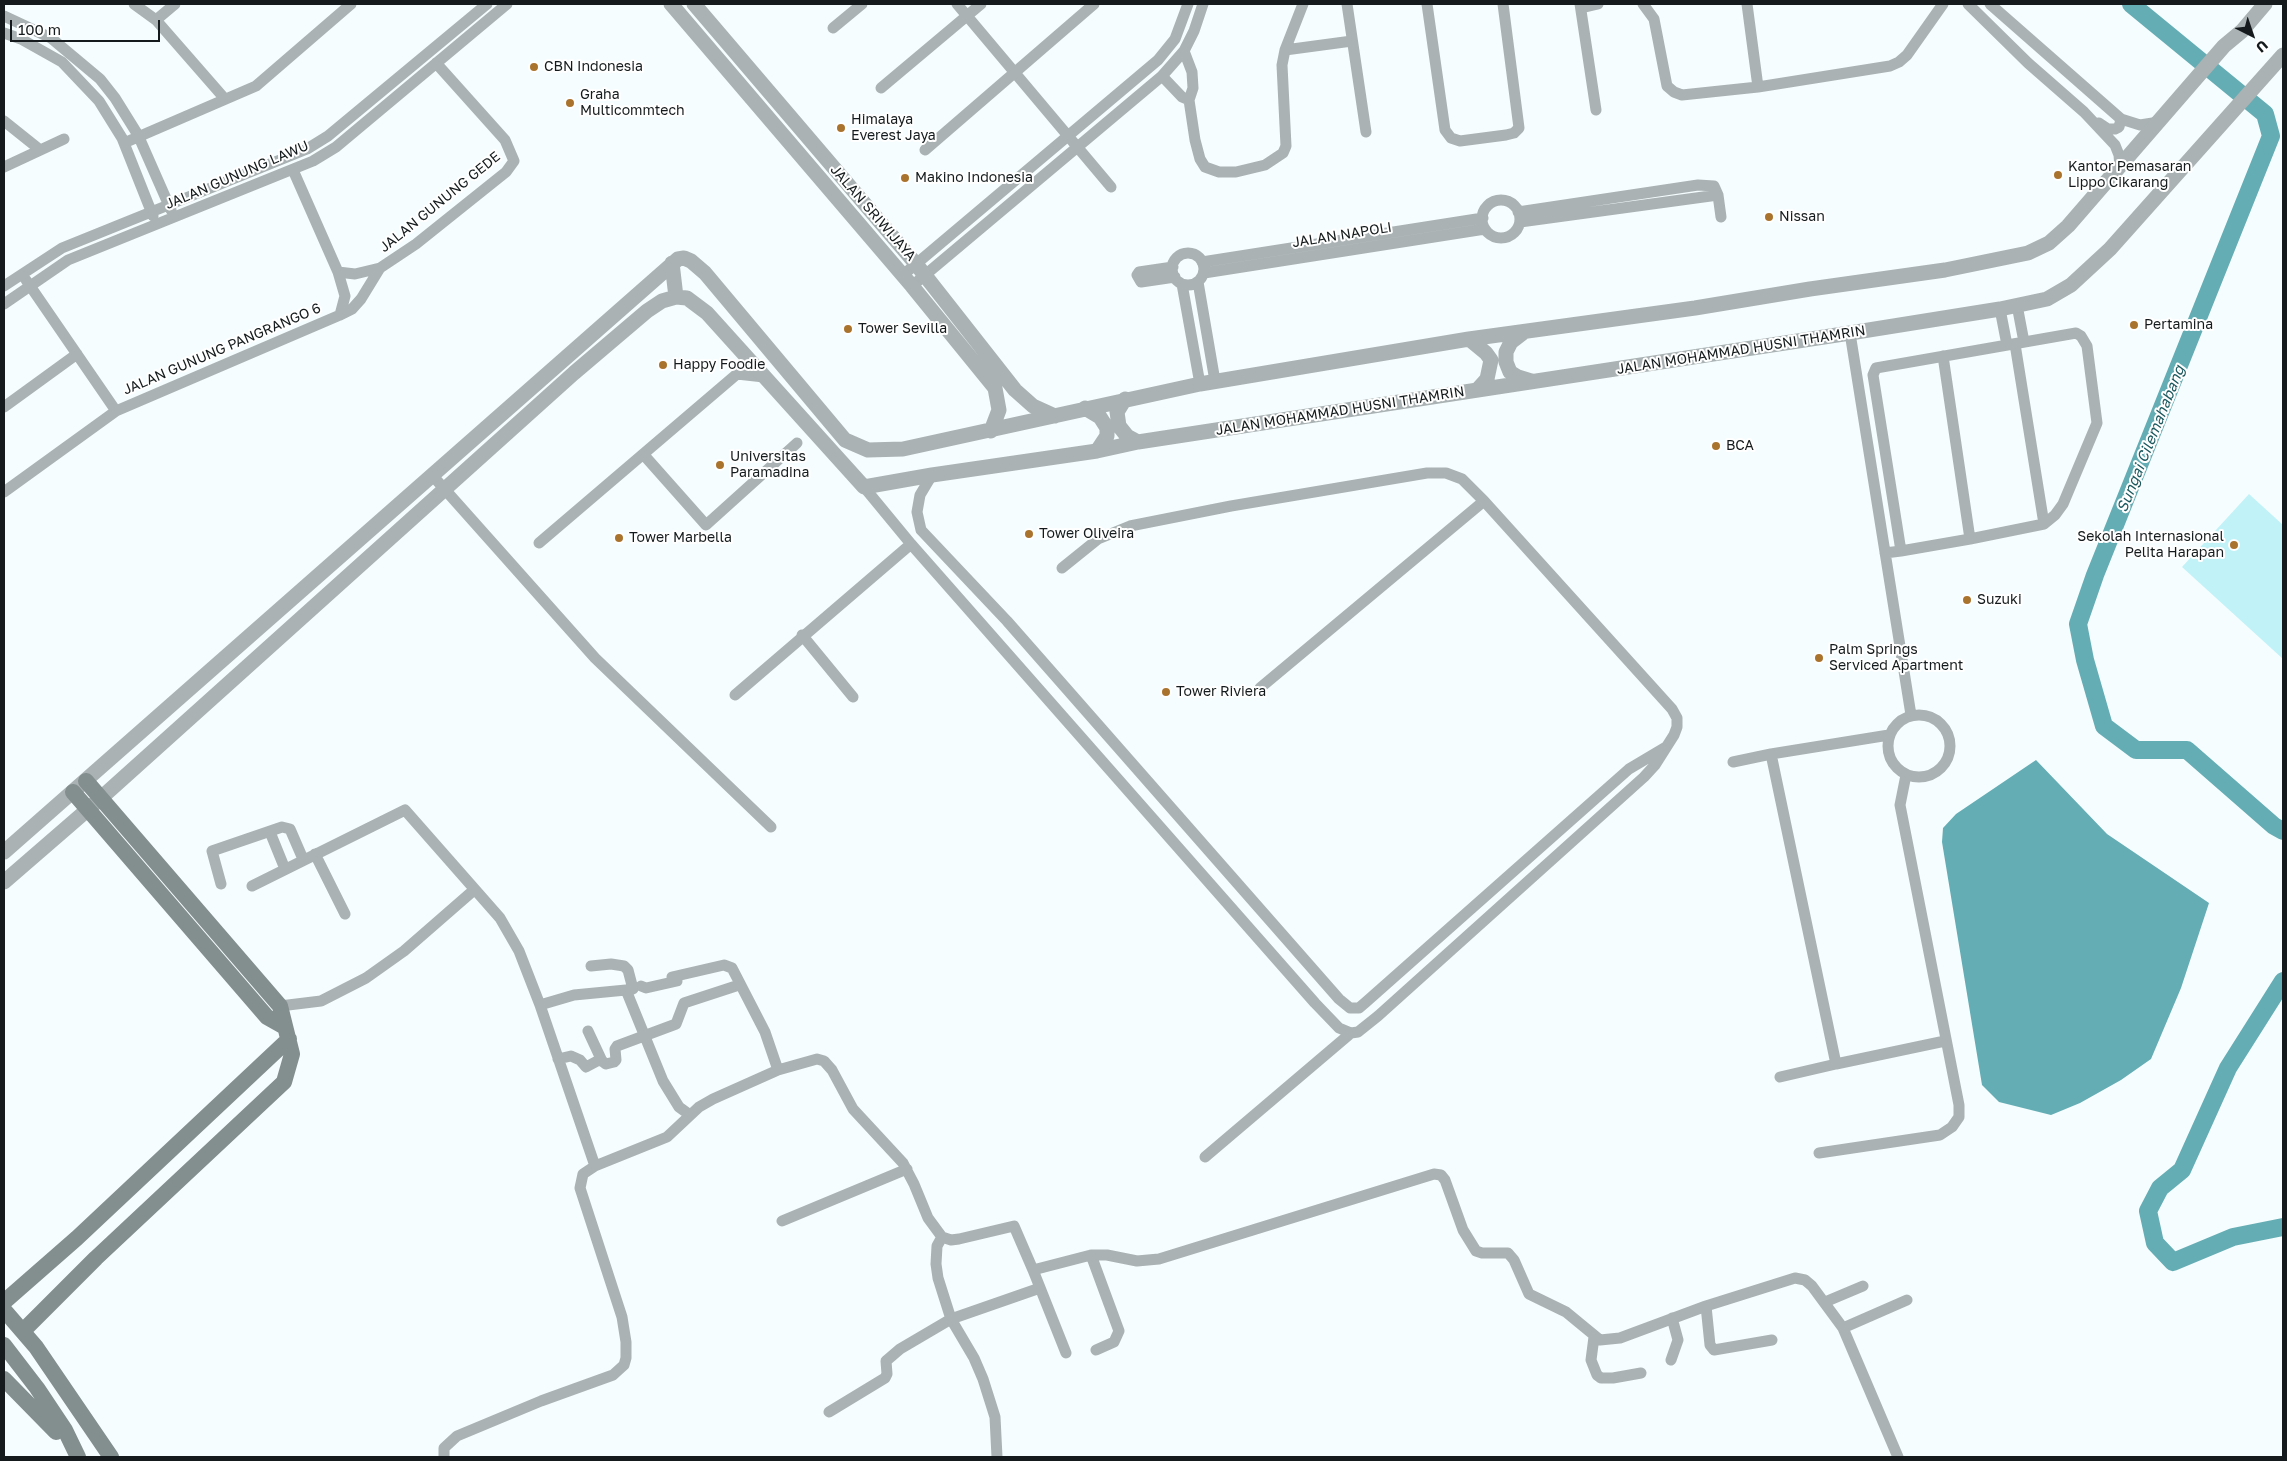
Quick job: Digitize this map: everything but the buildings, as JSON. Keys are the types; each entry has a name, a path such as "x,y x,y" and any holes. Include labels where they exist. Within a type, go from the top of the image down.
{"main road":[{"path":"23,1331 284,1082 292,1054 280,1006 86,781"},
{"path":"73,792 267,1018 286,1032"},
{"path":"4,1302 77,1238 286,1032"},
{"path":"4,1310 23,1331 110,1457"},
{"path":"4,1345 37,1388 65,1430 76,1455"},
{"path":"4,1379 37,1410 76,1455"}],"street":[{"path":"134,4 156,20 224,99"},
{"path":"156,20 175,4"},
{"path":"124,143 138,135 256,86 351,4"},
{"name":"JALAN GUNUNG LAWU","path":"4,286 62,248 307,149 328,136 486,4"},
{"name":"JALAN GUNUNG LAWU","path":"4,304 68,260 293,170 336,146 507,4"},
{"name":"JALAN SRIWIJAYA","path":"671,4 908,281 995,388 999,410 991,431"},
{"name":"JALAN SRIWIJAYA","path":"694,4 925,266 1015,390 1033,406 1055,416"},
{"path":"833,28 862,4"},
{"path":"957,4 1111,187"},
{"path":"881,88 981,4"},
{"path":"925,150 1094,4"},
{"path":"908,281 1068,136 1153,65 1169,49 1177,35 1188,4"},
{"path":"925,266 1162,76 1184,51 1194,31 1203,4"},
{"path":"1184,51 1192,72 1193,88 1189,100 1198,156 1206,167 1219,172 1236,172 1265,166 1283,153 1286,146 1282,79 1285,50 1304,4"},
{"path":"1347,4 1366,132"},
{"path":"1427,4 1445,130 1451,138 1460,141 1506,136 1514,133 1519,128 1503,4"},
{"path":"1596,110 1580,6 1598,4"},
{"path":"1643,4 1654,19 1659,37 1663,74 1667,86 1674,92 1682,95 1758,87 1894,64 1907,55 1941,6"},
{"path":"1747,4 1758,87"},
{"path":"1968,4 2028,63 2084,112 2115,145 2119,155 2120,167"},
{"path":"1990,4 2121,119 2140,125 2159,122"},
{"path":"4,852 672,263 684,258 698,266 845,440 868,450 903,449 991,431 1125,399 1207,383 1469,339 1945,270 2028,253 2049,243 2068,226 2224,46 2242,31 2265,4"},
{"path":"4,16 51,38 88,69 115,98 138,135 174,218"},
{"path":"4,33 62,62 104,107 124,143 157,225"},
{"path":"1285,50 1352,41"},
{"name":"JALAN MOHAMMAD HUSNI THAMRIN","path":"864,487 1096,451 1138,442 1850,333 2000,309 2046,299 2071,285 2132,225 2257,86 2283,54"},
{"name":"JALAN GUNUNG GEDE","path":"380,268 416,244 506,172 514,161 505,140 436,63"},
{"path":"78,78 88,69"},
{"path":"1162,76 1176,92 1189,100"},
{"path":"2084,112 2108,129 2119,126 2121,119"},
{"path":"4,122 38,149"},
{"path":"4,166 38,149 64,139"},
{"path":"293,170 338,272 345,296 340,315"},
{"path":"1484,223 1487,208 1497,202 1511,203 1519,217 1698,185 1714,186 1718,195 1721,217"},
{"name":"JALAN NAPOLI","path":"1201,272 1197,256 1187,254 1178,258 1177,276 1190,285 1201,272 1484,223 1495,237 1506,238 1515,232 1519,217"},
{"path":"672,263 676,297"},
{"path":"338,272 355,274 380,268"},
{"name":"JALAN GUNUNG PANGRANGO 6","path":"4,492 116,411 352,309 361,300 380,268"},
{"path":"1201,272 1207,383"},
{"path":"22,274 116,411"},
{"path":"1177,276 1207,383"},
{"path":"4,882 101,798 444,490 647,311 662,301 676,297 687,298 702,309 864,487 911,544 1315,1003 1339,1028 1350,1034"},
{"path":"2017,306 2015,344 2044,524"},
{"path":"2000,309 2015,344"},
{"path":"1524,332 1511,342 1506,352 1506,362 1510,372 1533,382"},
{"path":"1850,333 1911,715"},
{"path":"1885,553 1902,551 1970,539 2044,524 2055,515 2063,504 2097,423 2087,346 2081,336 2076,333 1876,368 1874,372 1902,551"},
{"path":"1469,339 1486,353 1491,360 1487,379 1478,389"},
{"path":"4,407 77,354"},
{"path":"1943,356 1970,539"},
{"path":"539,543 737,374 764,377"},
{"path":"1125,399 1117,412 1119,426 1127,436 1138,442"},
{"path":"1084,408 1100,417 1107,428 1107,436 1096,451"},
{"path":"643,454 706,525 797,443"},
{"path":"1062,568 1098,539 1130,526 1221,508 1427,473 1443,472 1457,477 1484,501 1672,709 1677,718 1677,726 1668,746 1644,777 1378,1016 1358,1032 1350,1034 1205,1157"},
{"path":"432,475 595,658 771,827"},
{"path":"932,475 920,495 917,512 921,530 1007,620 1339,999 1353,1009 1366,1002 1629,769 1649,755 1668,746"},
{"path":"1260,688 1484,501"},
{"path":"735,695 911,544"},
{"path":"802,636 853,697"},
{"path":"1922,714 1932,717 1941,723 1947,732 1950,743 1949,754 1944,764 1937,771 1927,776 1916,777 1906,775 1892,762 1887,744 1889,735 1897,722 1911,715 1922,714"},
{"path":"1733,762 1889,735"},
{"path":"1771,754 1836,1064"},
{"path":"1819,1152 1931,1138 1947,1132 1955,1124 1959,1112 1900,805 1906,775"},
{"path":"1127,790 1144,776"},
{"path":"252,886 405,810 500,918 510,932 540,1005 595,1166"},
{"path":"221,884 212,851 282,827 290,829 303,860"},
{"path":"270,832 285,869"},
{"path":"315,854 345,914"},
{"path":"280,1006 321,1001 366,978 404,951 474,890"},
{"path":"590,966 612,964 624,966 628,970 636,987 645,1037 663,1081 680,1107 690,1115"},
{"path":"540,1005 574,995 636,987 646,988 676,982 674,977 724,965 733,970 739,985 765,1032 778,1070"},
{"path":"588,1031 601,1059 606,1064 614,1062 616,1060 615,1049 617,1046 676,1024 681,1006 686,1002 739,985"},
{"path":"1780,1076 1946,1041"},
{"path":"558,1059 571,1056 580,1060 586,1067 601,1059"},
{"path":"444,1457 444,1448 457,1436 541,1401 612,1375 624,1365 626,1348 622,1317 580,1185 583,1174 595,1166 667,1137 690,1115 713,1099 778,1070 814,1059 824,1061 832,1070 856,1113 907,1169 928,1218 942,1237 959,1240 1014,1226 1066,1353"},
{"path":"782,1222 907,1169"},
{"path":"1033,1270 1091,1255 1107,1255 1137,1260 1159,1259 1422,1176 1440,1175 1446,1180 1463,1230 1474,1249 1482,1253 1508,1253 1514,1260 1529,1294 1566,1312 1594,1337 1604,1341 1620,1338 1706,1306 1800,1278 1809,1282 1843,1328 1898,1457"},
{"path":"942,1237 936,1246 938,1278 951,1319 974,1358 983,1379 995,1417 997,1457"},
{"path":"1091,1255 1119,1331 1114,1342 1096,1350"},
{"path":"1825,1302 1863,1286"},
{"path":"829,1412 884,1379 887,1374 886,1361 900,1349 951,1319 1040,1288"},
{"path":"1843,1328 1907,1300"},
{"path":"1706,1306 1710,1345 1714,1350 1772,1340"},
{"path":"1671,1360 1678,1340 1672,1318"},
{"path":"1594,1337 1591,1360 1597,1375 1601,1378 1614,1378 1641,1373"}],"shaded area":[{"path":"2249,494 2283,525 2283,659 2182,567"},
{"path":"2036,760 2107,834 2209,903 2181,988 2151,1059 2121,1080 2080,1103 2051,1115 1999,1102 1982,1085 1942,842 1943,828 1956,814"}],"waterway":[{"name":"Sungai Cilemahabang","path":"2131,4 2265,114 2271,136 2095,575 2078,624 2085,660 2104,726 2136,750 2187,750 2274,826 2283,831"},
{"name":"Sungai Cilemahabang","path":"2283,981 2228,1068 2182,1170 2160,1188 2148,1211 2155,1243 2173,1262 2233,1237 2283,1227"}],"place":[{"name":"CBN Indonesia","path":"534,67"},
{"name":"Graha Multicommtech","path":"570,103"},
{"name":"Himalaya Everest Jaya","path":"841,128"},
{"name":"Kantor Pemasaran Lippo Cikarang","path":"2058,175"},
{"name":"Makino Indonesia","path":"905,178"},
{"name":"Nissan","path":"1769,217"},
{"name":"Pertamina","path":"2134,325"},
{"name":"Tower Sevilla","path":"848,329"},
{"name":"Happy Foodie","path":"663,365"},
{"name":"BCA","path":"1716,446"},
{"name":"Universitas Paramadina","path":"720,465"},
{"name":"Tower Oliveira","path":"1029,534"},
{"name":"Tower Marbella","path":"619,538"},
{"name":"Sekolah Internasional Pelita Harapan","path":"2234,545"},
{"name":"Suzuki","path":"1967,600"},
{"name":"Palm Springs Serviced Apartment","path":"1819,658"},
{"name":"Tower Riviera","path":"1166,692"}]}
